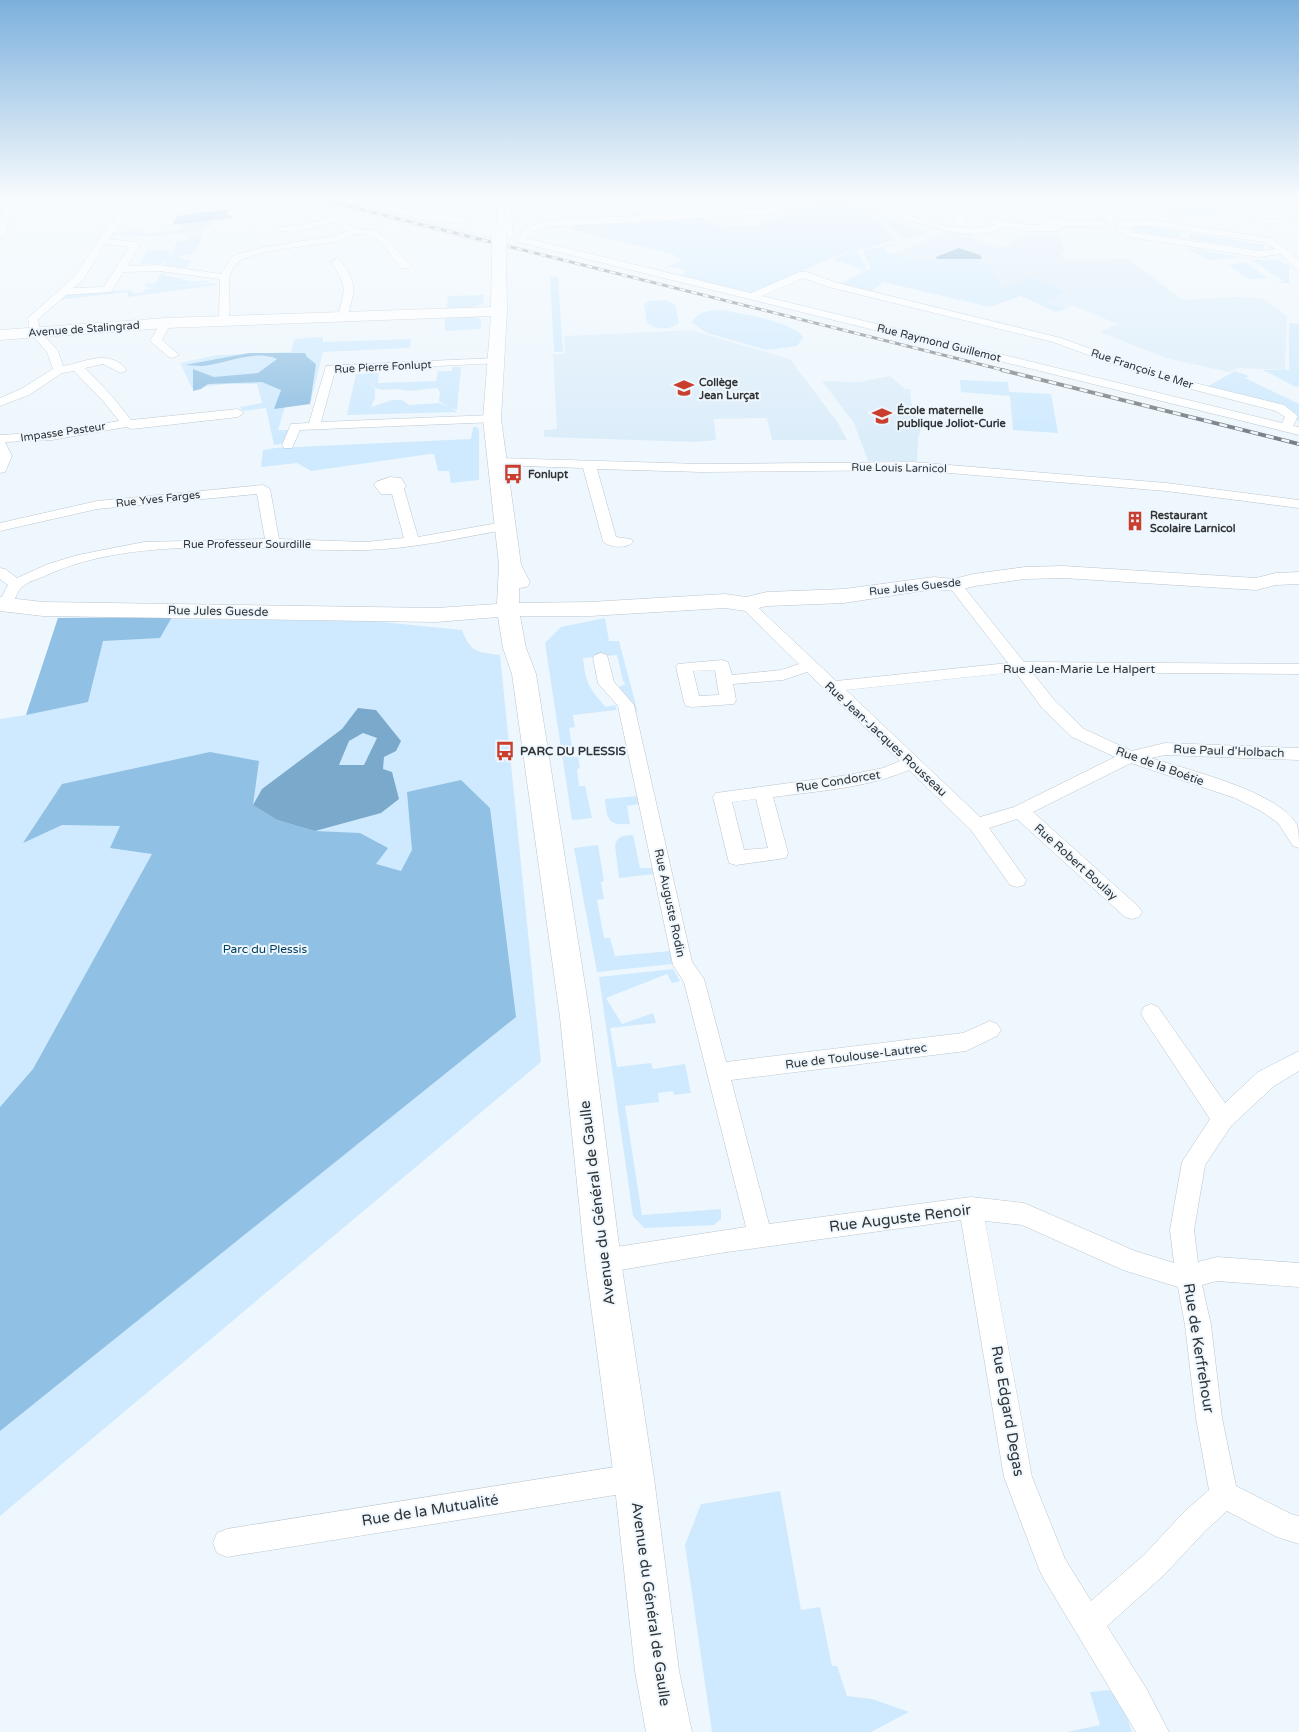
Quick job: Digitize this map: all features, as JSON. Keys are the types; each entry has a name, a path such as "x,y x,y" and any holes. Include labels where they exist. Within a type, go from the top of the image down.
{"main road":[{"name":"Avenue du Général de Gaulle","path":"499,277 499,311 492,419 510,565 507,583 518,616 515,655 524,674 575,1017 603,1261 634,1478 656,1670 670,1732"},
{"name":"Avenue de Stalingrad","path":"0,335 166,323 499,311"},
{"name":"Rue Jules Guesde","path":"7,597 43,609 436,615 494,624 518,616 561,618 590,610 725,601 746,604 767,600 844,596 934,583 955,585 973,580 1024,573 1063,572 1256,584 1297,581"}],"street":[{"path":"59,370 52,351 35,332 33,318 80,277"},
{"path":"62,292 107,290 116,277"},
{"path":"222,321 224,316 224,277"},
{"path":"343,316 348,291 346,277"},
{"name":"Rue Raymond Guillemot","path":"670,277 1299,431"},
{"name":"Rue François Le Mer","path":"752,297 797,277"},
{"name":"Rue François Le Mer","path":"811,277 833,285 1057,340 1133,368 1195,387 1280,408 1292,416 1286,428"},
{"path":"950,346 977,321"},
{"path":"166,323 156,341 173,355"},
{"path":"0,402 25,392 59,370 78,367 102,359 108,360 121,370"},
{"name":"Rue Pierre Fonlupt","path":"314,426 330,368 495,361"},
{"path":"78,367 108,399 127,423"},
{"name":"Impasse Pasteur","path":"0,439 52,436 127,423 132,425 238,413"},
{"path":"288,445 295,426 492,419"},
{"path":"0,444 6,456 0,468"},
{"name":"Rue Louis Larnicol","path":"496,462 702,468 913,466 1166,487 1299,504"},
{"path":"589,465 610,541 626,542"},
{"name":"Rue Yves Farges","path":"0,527 97,505 263,489 273,543"},
{"path":"397,490 412,542"},
{"name":"Rue Professeur Sourdille","path":"7,597 53,568 83,558 144,546 273,543 366,546 412,542 504,526"},
{"path":"0,572 7,597"},
{"name":"Rue de la Boétie","path":"955,585 1049,706 1078,733 1130,757 1241,794 1267,807 1284,819 1299,841"},
{"name":"Rue Jean-Jacques Rousseau","path":"746,604 808,666 977,825 1018,880"},
{"name":"Rue Auguste Rodin","path":"601,658 606,683 626,705 683,965 694,979 760,1236"},
{"path":"726,680 783,675 808,666"},
{"name":"Rue Jean-Marie Le Halpert","path":"831,686 1018,667 1299,669"},
{"name":"Rue Paul d'Holbach","path":"1130,757 1165,748 1299,754"},
{"path":"977,825 1020,811 1130,757"},
{"name":"Rue Condorcet","path":"764,793 887,773 911,763"},
{"name":"Rue Robert Boulay","path":"1020,811 1132,912"},
{"path":"1151,1013 1178,1051 1196,1082 1223,1119"},
{"name":"Rue de Toulouse-Lautrec","path":"719,1072 966,1042 990,1030"},
{"name":"Rue de Kerfrehour","path":"1224,1495 1209,1418 1198,1325 1188,1277 1182,1230 1194,1162 1223,1119 1266,1079 1299,1060"},
{"name":"Rue Auguste Renoir","path":"603,1261 760,1236 971,1208 1024,1214 1132,1262 1169,1274 1188,1277"},
{"name":"Rue Edgard Degas","path":"971,1208 1018,1477 1054,1569 1153,1732"},
{"path":"1188,1277 1217,1269 1299,1275"},
{"name":"Rue de la Mutualité","path":"227,1543 634,1478"},
{"path":"1088,1623 1154,1565 1195,1521 1224,1495 1288,1527 1299,1530"}],"shaded area":[{"path":"899,277 1152,277 1183,300 1238,297 1264,299 1287,316 1285,370 1239,368 1229,372 1166,358 1100,332 1118,324 1072,305 1061,310 1006,287 924,287"},
{"name":"Collège Jean Lurçat","path":"691,330 790,359 838,423 847,440 772,440 767,418 714,419 716,440 696,442 544,437 544,430 557,429 553,354 565,354 564,336"},
{"name":"École maternelle publique Joliot-Curie","path":"890,376 905,389 910,389 912,408 921,429 918,440 917,461 868,461 854,423 822,381 858,382"},
{"path":"358,708 376,710 401,741 396,751 384,757 383,769 392,772 399,799 381,813 315,831 277,820 253,805 262,789 342,729","holes":["363,733 377,738 364,765 339,765 349,741"]}],"green space":[{"path":"160,277 209,282 160,288 145,287 146,284 156,283"},
{"path":"550,277 558,277 563,352 554,352"},
{"path":"680,277 789,277 749,294"},
{"path":"854,277 995,277 1001,286 1013,286 1027,277 1043,281 1071,294 1063,294 1045,303 1067,308 1056,312 1021,296 990,307 883,282 870,292 840,284"},
{"path":"1246,277 1267,278 1249,279"},
{"path":"1277,277 1289,277 1289,283 1275,283 1283,281"},
{"path":"214,283 216,285 128,297 128,292 57,300 72,293 133,290 132,293 142,293 146,289"},
{"path":"484,295 483,304 473,307 447,308 448,296"},
{"path":"666,300 675,305 679,323 672,327 663,328 647,323 644,304 649,301"},
{"path":"718,310 750,315 778,323 790,327 803,338 797,346 767,350 707,333 692,323 699,314"},
{"path":"473,316 481,319 481,329 445,331 445,317"},
{"path":"1289,323 1299,324 1299,386 1296,387 1263,370 1289,370"},
{"path":"323,337 323,342 411,339 410,348 323,352 311,401 286,403 278,430 289,430 284,443 274,445 266,408 243,411 240,407 262,403 257,384 226,384 192,388 180,363 217,355 291,352 294,339"},
{"path":"249,353 305,353 316,364 310,404 274,409 281,390 262,382 208,384 201,389 193,391 193,369 214,377 258,373 277,359 268,356 249,356 211,365 185,365"},
{"path":"452,367 461,367 457,410 451,408 457,412 347,415 356,374 379,373 378,383 436,381 438,371 452,371","holes":["364,378 375,388 411,391 437,388 440,392 439,401 449,407 439,403 409,405 402,400 392,400 371,407 375,398 375,389"]},
{"path":"1235,371 1249,376 1245,378 1299,404 1299,423 1293,412 1284,406 1207,387"},
{"path":"960,380 1008,382 1009,392 1051,394 1058,433 1013,430 1010,396 961,392"},
{"path":"473,427 477,427 479,431 479,480 451,483 449,471 438,471 434,454 311,471 297,463 261,467 263,450 471,439"},
{"path":"172,617 160,638 103,641 88,702 26,715 58,618"},
{"name":"Parc du Plessis","path":"58,618 372,621 462,630 465,638 476,650 500,655 541,1062 0,1516 0,719 26,715"},
{"path":"605,618 609,641 619,641 638,713 618,687 626,684 623,681 617,655 583,658 585,673 592,690 606,707 615,705 617,710 573,715 575,727 569,728 574,757 578,757 580,768 577,769 579,786 585,786 592,818 572,820 545,643 561,627"},
{"path":"210,752 259,761 253,805 277,820 315,831 360,833 388,848 376,864 401,871 412,850 407,792 461,780 490,808 516,1017 0,1431 0,1107 33,1069 152,854 110,848 120,826 62,825 23,843 62,784"},
{"path":"638,796 639,804 627,806 630,824 617,824 610,820 605,799"},
{"path":"633,835 640,868 652,868 654,874 619,878 615,846 617,840 622,836"},
{"path":"598,845 604,881 601,882 604,899 597,900 604,938 610,938 615,956 671,951 672,964 597,972 574,848"},
{"path":"673,969 680,981 672,983 667,974 606,998 622,1024 653,1013 656,1023 610,1028 617,1067 651,1063 653,1069 685,1064 691,1093 674,1095 673,1091 658,1093 659,1102 625,1106 642,1215 721,1209 721,1219 714,1225 644,1228 633,1216 599,977"},
{"path":"780,1491 801,1610 820,1607 832,1666 837,1666 847,1696 872,1699 909,1712 871,1732 712,1732 685,1545 701,1504"},
{"path":"1109,1690 1123,1704 1132,1732 1067,1732 1100,1725 1090,1692"}],"railway":[{"path":"630,277 1007,371"},
{"path":"1002,370 1299,444"}],"place":[{"name":"Collège Jean Lurçat","path":"684,388"},
{"name":"École maternelle publique Joliot-Curie","path":"882,416"},
{"name":"Fonlupt","path":"513,474"},
{"name":"Restaurant Scolaire Larnicol","path":"1135,521"},
{"name":"PARC DU PLESSIS","path":"505,751"}]}
